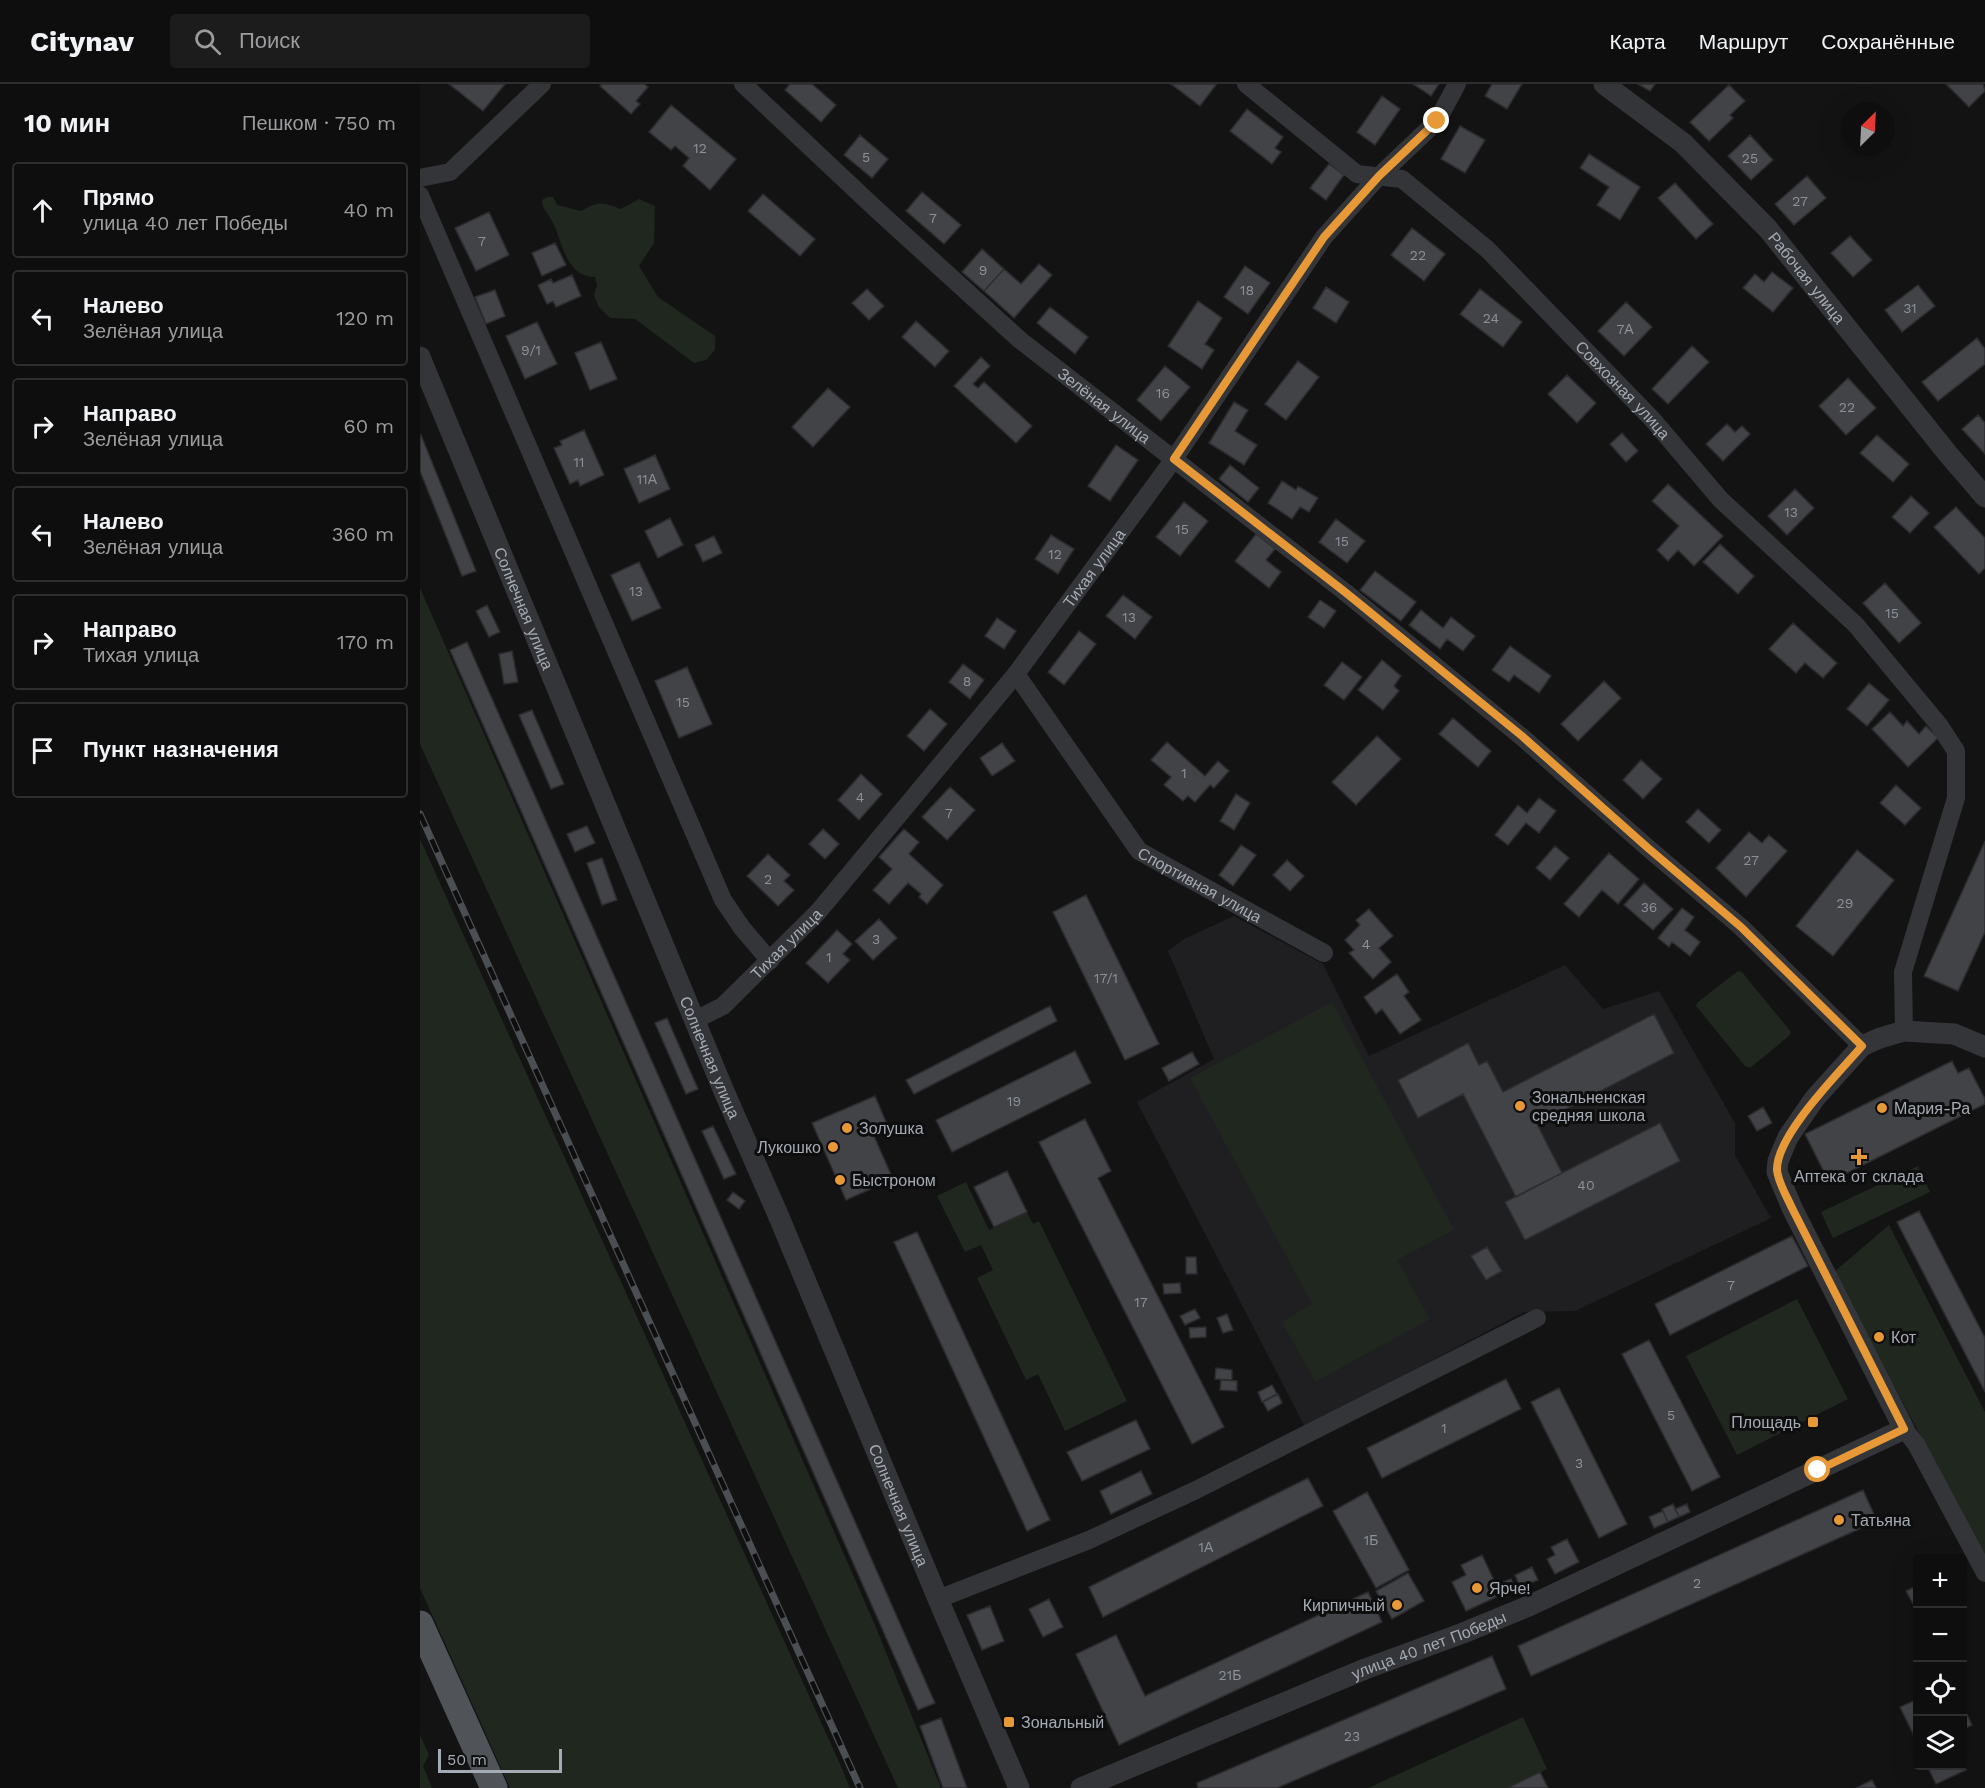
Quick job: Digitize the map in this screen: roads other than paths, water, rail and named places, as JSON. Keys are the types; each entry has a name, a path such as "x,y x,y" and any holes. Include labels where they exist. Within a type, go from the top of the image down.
{"main road":[{"path":"420,1624 494,1788"}],"street":[{"path":"420,178 450,172 542,84"},
{"name":"Зелёная улица","path":"743,84 1020,340 1345,592 1522,736 1741,927 1862,1046"},
{"name":"Совхозная улица","path":"1246,84 1357,174 1402,179 1487,249 1653,420 1720,499 1856,625 1939,725 1956,752 1956,798 1904,972 1904,1031"},
{"name":"Тихая улица","path":"695,1020 723,1006 818,912 1016,674 1174,459 1324,237 1379,176 1437,121 1457,84"},
{"name":"Рабочая улица","path":"1604,84 1683,143 1768,229 1985,497"},
{"path":"420,195 723,900 742,928 770,961"},
{"name":"Солнечная улица","path":"420,357 695,1020 1019,1788"},
{"name":"Спортивная улица","path":"1016,674 1140,851 1324,952"},
{"path":"1985,1047 1954,1034 1904,1031 1862,1046 1815,1098 1788,1137 1778,1161 1777,1172 1792,1208 1904,1429 1917,1444 1985,1573"},
{"path":"938,1599 1100,1535 1196,1490 1537,1318"},
{"name":"улица 40 лет Победы","path":"1081,1788 1365,1669 1531,1605 1904,1429"}],"railway":[{"path":"420,814 860,1788"}],"place":[{"name":"Зональненская средняя школа","path":"1520,1106"},
{"name":"Мария-Ра","path":"1882,1108"},
{"name":"Золушка","path":"847,1128"},
{"name":"Лукошко","path":"833,1147"},
{"name":"Аптека от склада","path":"1859,1157"},
{"name":"Быстроном","path":"840,1180"},
{"name":"Кот","path":"1879,1337"},
{"name":"Площадь","path":"1813,1422"},
{"name":"Татьяна","path":"1839,1520"},
{"name":"Ярче!","path":"1477,1588"},
{"name":"Кирпичный","path":"1397,1605"},
{"name":"Зональный","path":"1009,1722"}]}
